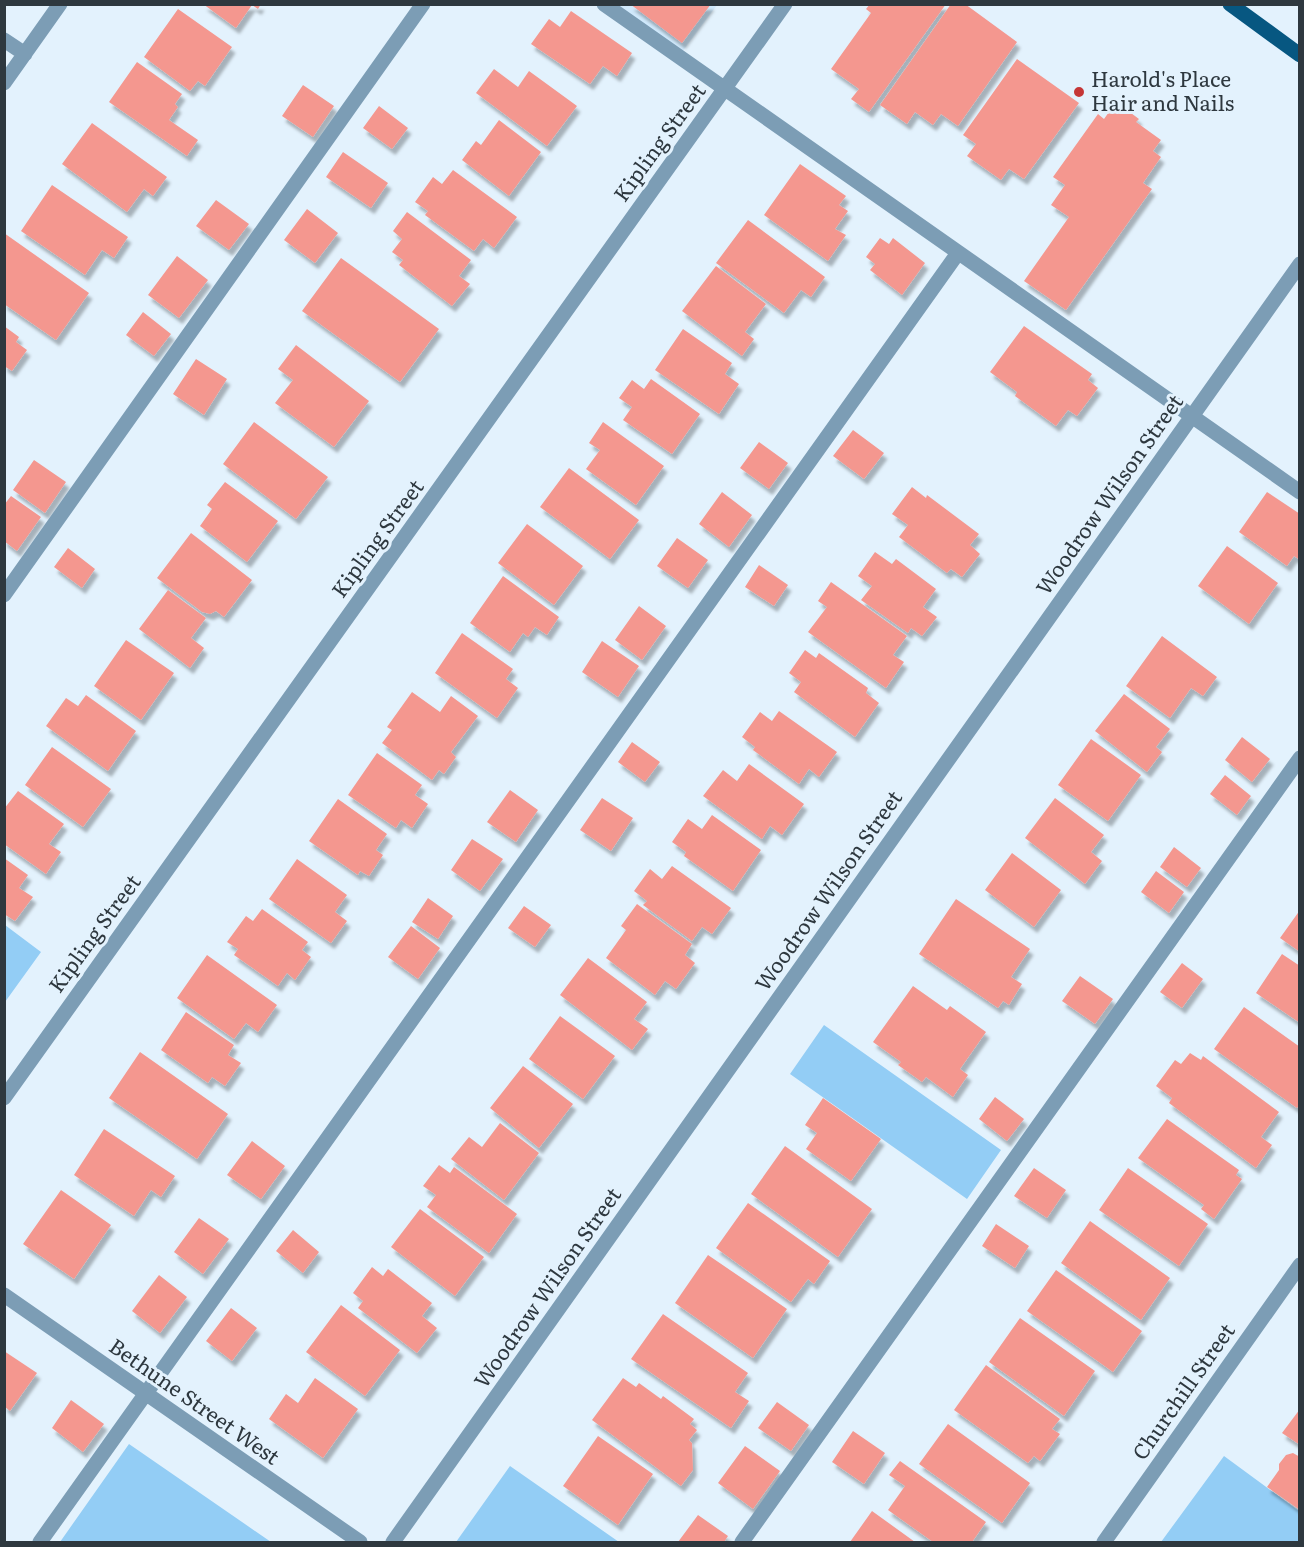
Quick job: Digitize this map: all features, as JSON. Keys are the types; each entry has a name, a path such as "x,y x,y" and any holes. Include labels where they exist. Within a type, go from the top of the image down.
{"main road":[{"path":"1230,4 1299,55"}],"street":[{"path":"4,83 60,4"},
{"path":"4,595 423,4"},
{"path":"604,4 1299,492"},
{"name":"Kipling Street","path":"4,1098 784,4"},
{"path":"4,40 25,54"},
{"path":"40,1542 958,252"},
{"name":"Woodrow Wilson Street","path":"393,1542 1299,264"},
{"path":"742,1542 1299,758"},
{"name":"Churchill Street","path":"1104,1542 1299,1265"},
{"name":"Bethune Street West","path":"4,1295 360,1542"}],"shaded area":[{"path":"617,5 717,5 682,52"},
{"path":"5,925 41,952 5,1002"},
{"path":"824,1025 1001,1150 967,1199 790,1074"},
{"path":"129,1444 271,1542 60,1542"},
{"path":"1224,1456 1299,1511 1299,1542 1161,1542"},
{"path":"510,1466 619,1542 456,1542"}],"building":[{"path":"203,4 261,4 258,9 252,5 236,28"},
{"path":"630,4 711,4 682,43"},
{"path":"870,4 946,4 869,112 851,99 859,89 831,69 871,13 866,9"},
{"path":"951,4 965,4 1017,42 958,126 941,114 933,125 915,112 907,124 880,105"},
{"path":"178,9 232,47 205,86 198,81 190,91 144,57"},
{"path":"571,11 632,53 617,76 603,66 590,84 531,44 549,19 560,27"},
{"path":"1017,59 1079,103 1024,179 1009,169 1001,180 967,156 976,144 963,135"},
{"path":"137,62 182,94 175,104 178,107 169,120 198,140 187,156 109,102"},
{"path":"494,69 518,87 529,71 577,106 547,146 476,93"},
{"path":"303,85 334,106 313,137 282,116"},
{"path":"1116,102 1139,119 1136,122 1161,140 1153,151 1161,157 1143,183 1152,189 1066,310 1024,281 1069,217 1051,205 1065,185 1053,177 1098,114 1104,119"},
{"path":"379,106 408,128 392,149 363,128"},
{"path":"499,120 541,152 509,196 462,160 476,141 481,145"},
{"path":"92,123 167,177 153,196 144,189 127,212 62,164"},
{"path":"343,152 388,183 371,208 326,177"},
{"path":"800,164 846,196 839,205 848,211 835,229 846,235 828,261 764,215"},
{"path":"453,170 517,217 494,248 483,239 474,251 425,215 428,211 415,202 433,177 442,184"},
{"path":"52,185 128,237 114,258 102,250 85,275 21,231"},
{"path":"216,200 249,224 229,250 196,226"},
{"path":"307,209 338,233 315,263 284,240"},
{"path":"407,212 471,260 459,276 470,284 452,306 399,265 403,260 392,252 402,239 393,231"},
{"path":"748,220 825,277 811,297 801,290 784,313 716,263"},
{"path":"4,233 89,293 56,340 4,304"},
{"path":"880,238 889,244 893,238 925,263 902,295 870,270 875,264 866,257"},
{"path":"177,256 208,280 179,318 148,295"},
{"path":"341,258 439,329 400,382 302,311"},
{"path":"716,266 766,304 745,332 754,339 742,356 682,311"},
{"path":"143,312 171,334 154,356 126,335"},
{"path":"4,326 19,337 16,342 27,350 12,371 4,366"},
{"path":"1024,326 1092,374 1088,380 1098,388 1077,416 1068,410 1056,426 1015,396 1017,392 990,372"},
{"path":"683,329 732,363 725,374 739,384 719,414 655,370"},
{"path":"296,345 369,401 334,447 275,403 293,380 278,369"},
{"path":"196,359 227,379 204,415 173,394"},
{"path":"651,379 700,414 672,454 623,420 632,407 619,398 632,380 644,389"},
{"path":"254,422 328,477 296,519 223,464"},
{"path":"603,422 664,466 636,505 586,469 600,450 589,443"},
{"path":"853,430 884,453 864,479 833,456"},
{"path":"759,442 788,463 769,489 740,468"},
{"path":"34,460 66,482 45,513 13,490"},
{"path":"569,468 639,520 610,559 540,507"},
{"path":"225,482 278,521 247,562 200,526 212,509 207,505"},
{"path":"912,487 926,498 927,495 979,534 970,545 980,554 962,577 951,569 947,573 899,537 908,525 892,514"},
{"path":"722,492 752,515 729,547 699,524"},
{"path":"1267,492 1300,514 1300,560 1294,556 1287,566 1239,532"},
{"path":"11,496 41,517 17,551 4,541 4,505"},
{"path":"527,524 583,566 554,605 498,563"},
{"path":"191,533 252,580 224,617 216,611 210,614 202,612 157,578"},
{"path":"677,538 708,560 688,588 657,566"},
{"path":"1227,546 1278,583 1249,624 1198,586"},
{"path":"68,548 95,569 82,588 54,567"},
{"path":"875,552 892,564 896,559 936,589 923,607 937,617 922,636 911,628 908,633 861,600 872,586 858,576"},
{"path":"759,565 788,585 774,606 745,587"},
{"path":"503,576 559,617 547,635 535,627 528,637 523,633 510,652 470,623"},
{"path":"831,582 907,636 893,655 904,662 886,688 808,632 827,607 818,601"},
{"path":"168,590 206,618 191,638 204,648 190,668 139,629"},
{"path":"639,606 666,626 642,660 615,640"},
{"path":"462,633 513,669 506,679 518,688 497,718 435,673"},
{"path":"1162,636 1217,677 1203,696 1191,688 1170,718 1126,686"},
{"path":"126,640 174,673 141,720 94,686"},
{"path":"602,641 639,666 618,697 582,672"},
{"path":"805,650 816,658 819,653 868,688 866,693 879,703 855,737 794,692 801,682 789,673"},
{"path":"412,692 440,712 451,696 478,716 451,752 456,757 444,774 439,770 432,780 382,743 392,730 387,727"},
{"path":"1124,694 1170,729 1156,747 1162,752 1147,772 1095,731"},
{"path":"86,695 136,731 108,771 46,726 66,698 78,706"},
{"path":"779,711 837,752 819,777 809,769 799,784 753,750 755,747 742,737 760,712 772,721"},
{"path":"1242,737 1270,759 1252,782 1225,760"},
{"path":"1091,739 1141,775 1108,821 1058,785"},
{"path":"632,742 660,762 645,782 618,762"},
{"path":"52,747 111,789 83,827 25,785"},
{"path":"377,753 422,785 415,795 428,804 412,828 401,820 396,828 348,795"},
{"path":"749,764 804,804 782,835 770,826 762,839 703,796 723,770 737,781"},
{"path":"1225,775 1251,796 1237,815 1210,794"},
{"path":"510,790 538,810 516,842 487,822"},
{"path":"18,791 64,824 49,844 61,852 46,874 4,844 4,809"},
{"path":"602,798 633,818 611,851 580,830"},
{"path":"1055,798 1104,835 1091,852 1102,861 1085,884 1025,838"},
{"path":"338,799 387,834 376,850 383,855 369,876 360,871 358,875 309,841"},
{"path":"712,815 761,850 733,891 684,856 686,852 672,842 688,819 702,829"},
{"path":"472,839 503,859 480,891 451,870"},
{"path":"1174,847 1201,868 1187,887 1160,867"},
{"path":"1012,853 1061,890 1034,927 985,890"},
{"path":"4,858 28,875 19,888 33,897 15,921 4,914"},
{"path":"297,859 347,895 335,912 347,921 331,943 269,899"},
{"path":"672,866 731,908 712,934 702,927 692,941 643,905 647,901 634,891 650,869 662,879"},
{"path":"1156,871 1184,892 1169,913 1141,892"},
{"path":"428,898 453,916 438,939 412,922"},
{"path":"956,899 1030,949 1011,977 1022,984 1009,1005 1003,1001 998,1008 919,954"},
{"path":"637,904 692,944 685,955 695,963 676,989 665,981 655,995 606,958 626,930 621,926"},
{"path":"524,906 551,925 535,947 508,928"},
{"path":"262,909 308,942 302,950 311,957 295,980 287,973 278,986 234,955 238,949 227,942 246,916 253,921"},
{"path":"1300,910 1300,952 1280,938"},
{"path":"411,926 440,948 418,979 388,957"},
{"path":"1282,954 1300,966 1300,1023 1256,993"},
{"path":"207,955 277,1005 258,1032 246,1023 234,1039 177,998"},
{"path":"588,958 647,1002 634,1019 648,1029 632,1050 560,995"},
{"path":"1182,963 1203,979 1182,1008 1160,992"},
{"path":"1080,976 1113,999 1095,1024 1062,1001"},
{"path":"913,986 947,1010 950,1006 986,1032 960,1069 968,1075 953,1097 926,1077 922,1082 898,1065 901,1062 873,1042"},
{"path":"1244,1007 1300,1047 1300,1104 1297,1108 1214,1049"},
{"path":"186,1012 234,1045 228,1055 241,1063 225,1086 212,1077 208,1083 161,1050"},
{"path":"560,1016 615,1056 583,1099 529,1059"},
{"path":"140,1052 228,1114 197,1159 109,1098"},
{"path":"1190,1053 1201,1060 1203,1056 1279,1112 1261,1137 1272,1145 1256,1168 1169,1103 1172,1098 1156,1086 1175,1060 1181,1064"},
{"path":"523,1066 573,1104 539,1148 490,1108"},
{"path":"995,1097 1024,1119 1007,1141 979,1119"},
{"path":"823,1098 881,1139 851,1181 806,1149 817,1133 805,1125"},
{"path":"1167,1119 1239,1170 1236,1175 1242,1179 1214,1219 1201,1209 1204,1205 1138,1158"},
{"path":"500,1123 539,1153 504,1200 451,1159 469,1137 482,1147"},
{"path":"104,1129 175,1176 161,1197 151,1190 134,1216 74,1175"},
{"path":"252,1141 285,1166 261,1199 227,1175"},
{"path":"785,1146 872,1209 838,1257 751,1194"},
{"path":"439,1165 450,1173 454,1167 517,1214 489,1253 427,1207 436,1195 423,1186"},
{"path":"1034,1168 1066,1190 1047,1218 1014,1196"},
{"path":"1128,1168 1208,1224 1179,1266 1099,1210"},
{"path":"61,1190 111,1225 74,1279 23,1244"},
{"path":"748,1203 830,1261 814,1284 808,1279 791,1302 716,1248"},
{"path":"420,1209 484,1257 455,1296 391,1247"},
{"path":"199,1218 229,1239 203,1274 174,1252"},
{"path":"1090,1221 1170,1278 1141,1320 1061,1263"},
{"path":"996,1224 1029,1246 1015,1268 982,1246"},
{"path":"293,1230 319,1252 303,1273 276,1251"},
{"path":"708,1255 787,1309 753,1358 675,1303"},
{"path":"372,1267 383,1276 388,1269 432,1303 422,1316 437,1328 417,1353 358,1308 363,1301 353,1293"},
{"path":"1056,1270 1142,1331 1113,1372 1027,1311"},
{"path":"159,1275 187,1297 160,1333 132,1311"},
{"path":"341,1305 400,1350 365,1396 306,1352"},
{"path":"231,1308 257,1328 232,1361 206,1341"},
{"path":"663,1314 748,1373 735,1392 749,1401 731,1428 631,1359"},
{"path":"1020,1318 1095,1371 1064,1416 989,1362"},
{"path":"4,1351 37,1373 10,1411 4,1406"},
{"path":"986,1365 1060,1419 1052,1429 1060,1434 1040,1461 1034,1456 1028,1463 954,1410"},
{"path":"315,1378 358,1409 323,1458 269,1419 286,1394 298,1403"},
{"path":"623,1378 636,1387 639,1383 661,1399 663,1396 694,1419 690,1424 697,1430 689,1440 692,1443 693,1470 681,1486 592,1420"},
{"path":"71,1400 104,1424 83,1452 52,1428"},
{"path":"777,1402 809,1425 791,1451 758,1428"},
{"path":"1300,1409 1300,1445 1282,1433"},
{"path":"948,1424 1030,1483 1002,1523 919,1464"},
{"path":"853,1431 885,1453 864,1484 832,1462"},
{"path":"598,1436 653,1474 618,1525 563,1486"},
{"path":"745,1446 780,1471 753,1509 718,1483"},
{"path":"1293,1453 1300,1457 1300,1510 1267,1487 1279,1470 1279,1464 1286,1455"},
{"path":"900,1461 986,1522 972,1542 933,1542 888,1510 905,1486 889,1475"},
{"path":"872,1511 915,1542 850,1542"},
{"path":"698,1515 728,1536 724,1542 678,1542"}],"place":[{"name":"Harold's Place Hair and Nails","path":"1079,92"}]}
